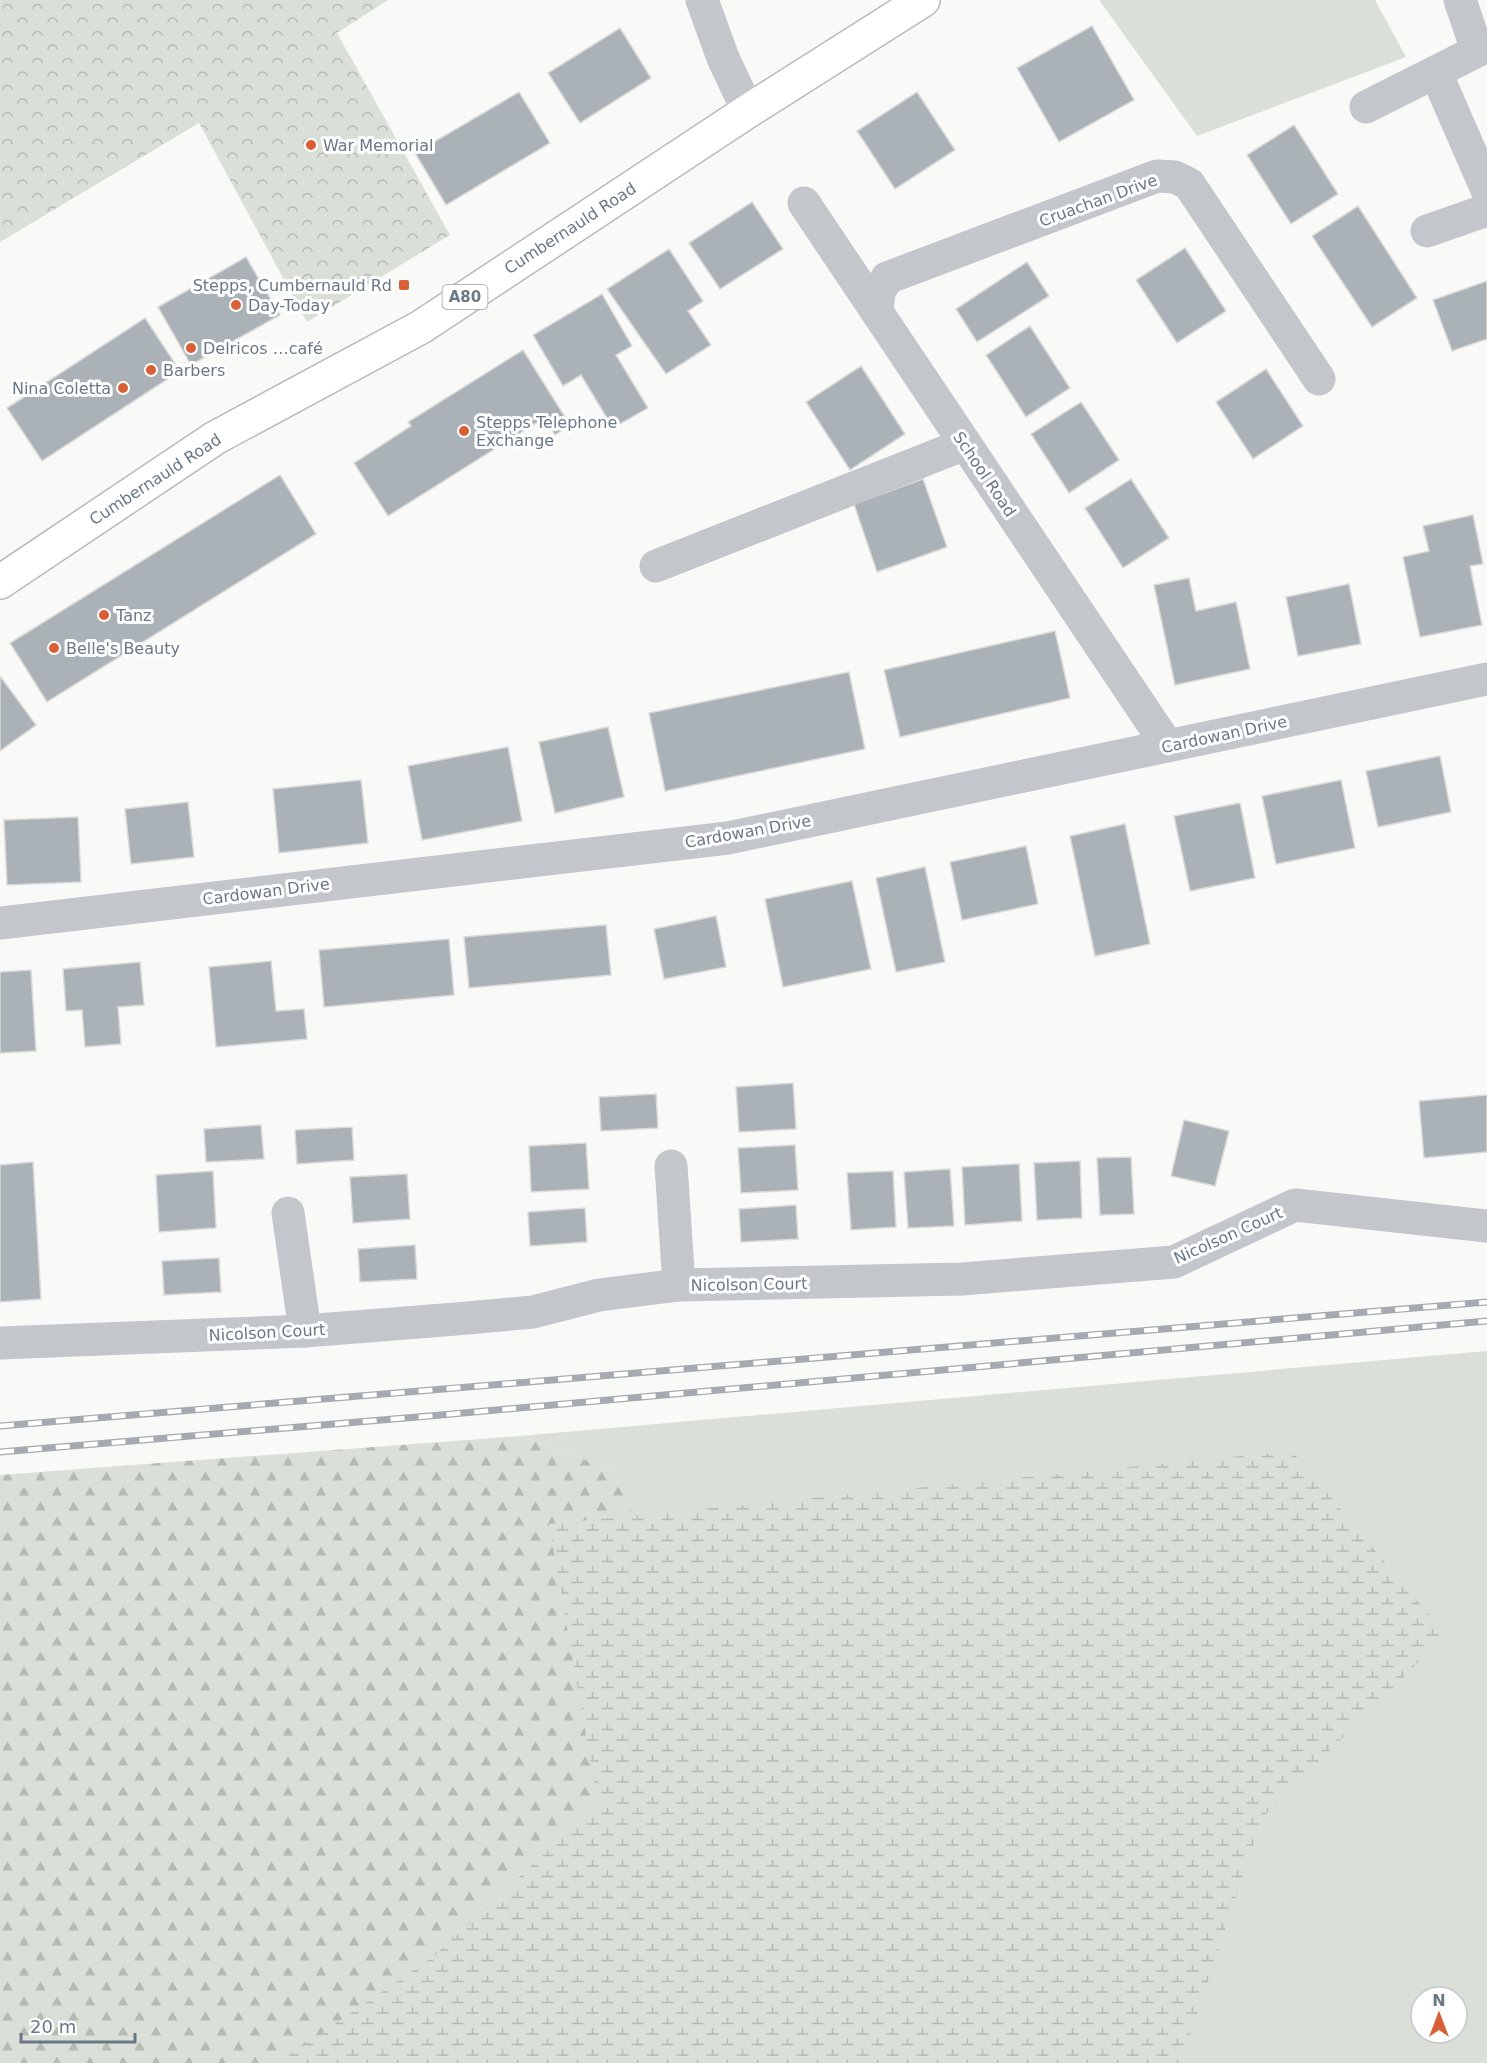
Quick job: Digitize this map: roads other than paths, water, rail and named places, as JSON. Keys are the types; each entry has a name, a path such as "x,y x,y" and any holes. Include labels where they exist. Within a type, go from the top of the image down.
{"main road":[{"name":"Cumbernauld Road","path":"0,582 215,438 421,327 748,111 923,0"}],"street":[{"path":"702,0 723,58 748,111"},
{"path":"1366,107 1482,48 1460,0"},
{"path":"1436,73 1487,190"},
{"name":"Cruachan Drive","path":"877,310 879,292 887,278 1157,176 1175,177 1189,184 1319,379"},
{"name":"School Road","path":"804,203 1167,746"},
{"path":"1427,231 1487,210"},
{"path":"656,566 965,444"},
{"name":"Cardowan Drive","path":"0,923 728,838 1487,679"},
{"path":"671,1166 679,1285"},
{"name":"Nicolson Court","path":"0,1343 305,1331 533,1312 599,1295 679,1285 963,1279 1174,1262 1295,1205 1487,1226"},
{"path":"288,1213 305,1331"}],"railway":[{"path":"0,1426 1487,1302"},
{"path":"0,1452 441,1415 1487,1321"}],"place":[{"name":"War Memorial","path":"311,145"},
{"name":"Stepps, Cumbernauld Rd","path":"404,285"},
{"name":"Day-Today","path":"236,305"},
{"name":"Delricos …café","path":"191,348"},
{"name":"Barbers","path":"151,370"},
{"name":"Nina Coletta","path":"123,388"},
{"name":"Stepps Telephone Exchange","path":"464,431"},
{"name":"Tanz","path":"104,615"},
{"name":"Belle's Beauty","path":"54,648"}]}
